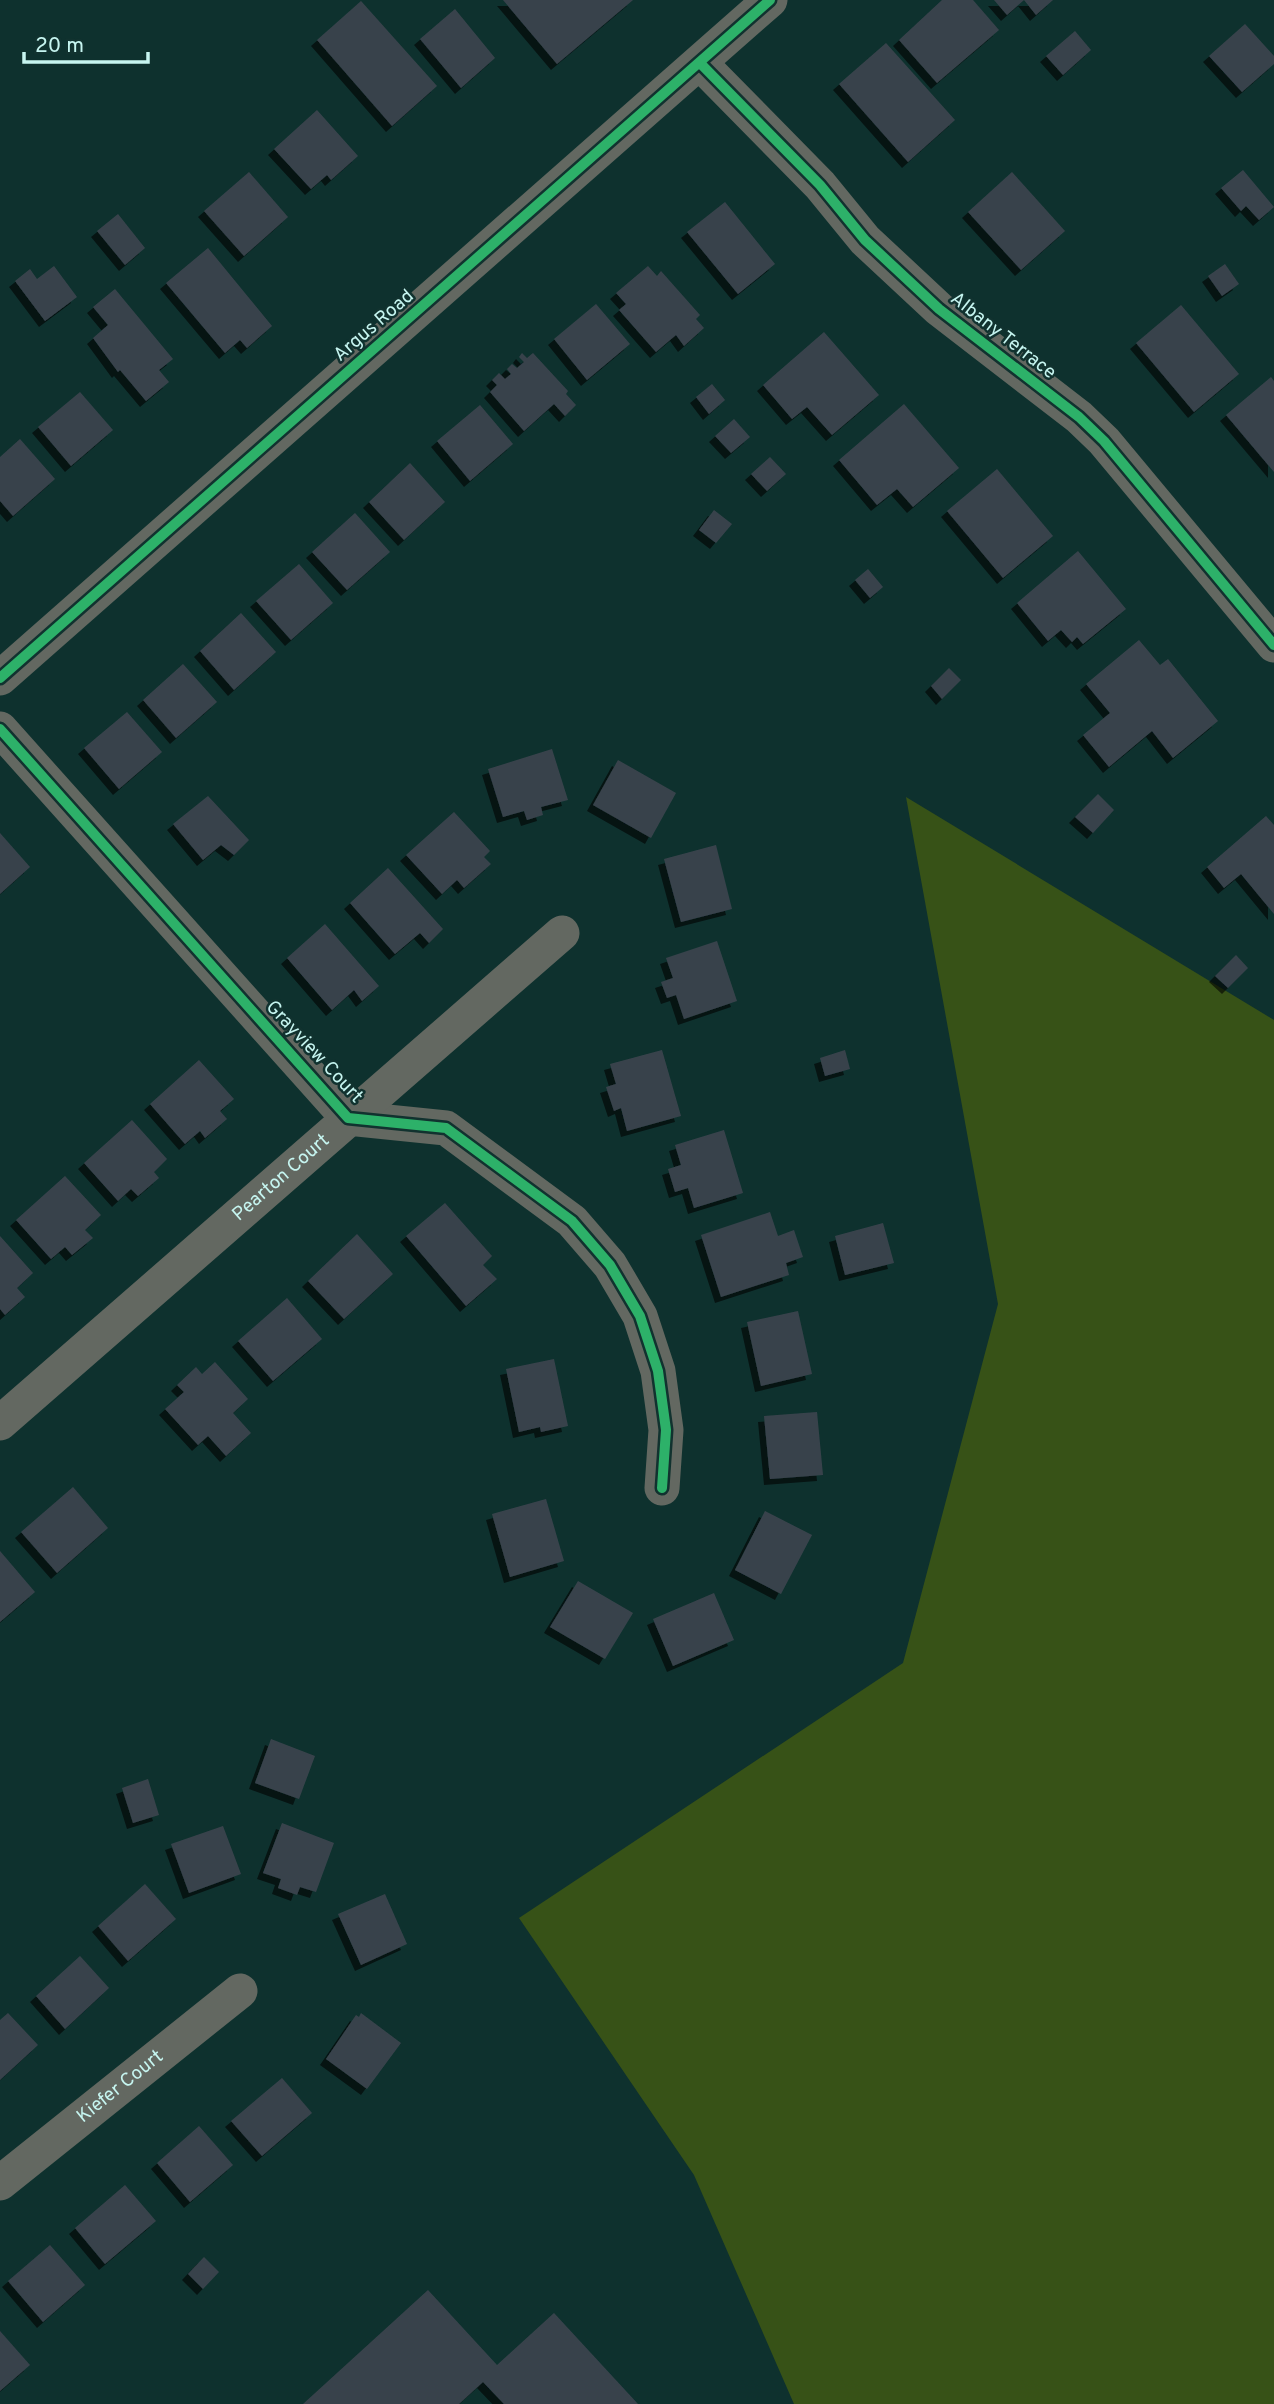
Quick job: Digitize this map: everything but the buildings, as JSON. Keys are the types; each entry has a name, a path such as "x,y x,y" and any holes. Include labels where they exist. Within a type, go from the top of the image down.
{"street":[{"name":"Argus Road","path":"0,678 771,0"},
{"name":"Albany Terrace","path":"700,63 820,185 865,240 939,309 1079,417 1104,441 1274,645"},
{"name":"Grayview Court","path":"0,729 348,1118 446,1128 572,1221 610,1265 640,1316 658,1371 666,1430 662,1488"},
{"name":"Pearton Court","path":"0,1423 562,933"},
{"name":"Kiefer Court","path":"0,2183 240,1991"}],"green space":[{"path":"906,797 1274,1020 1274,2404 794,2404 694,2175 519,1918 903,1663 998,1304"}],"cycle path":[{"path":"0,678 770,0"},
{"path":"700,63 820,185 865,240 939,309 1079,417 1104,441 1274,645"},
{"path":"0,729 348,1118 446,1128 572,1221 610,1265 640,1316 658,1371 666,1430 662,1488"}]}
